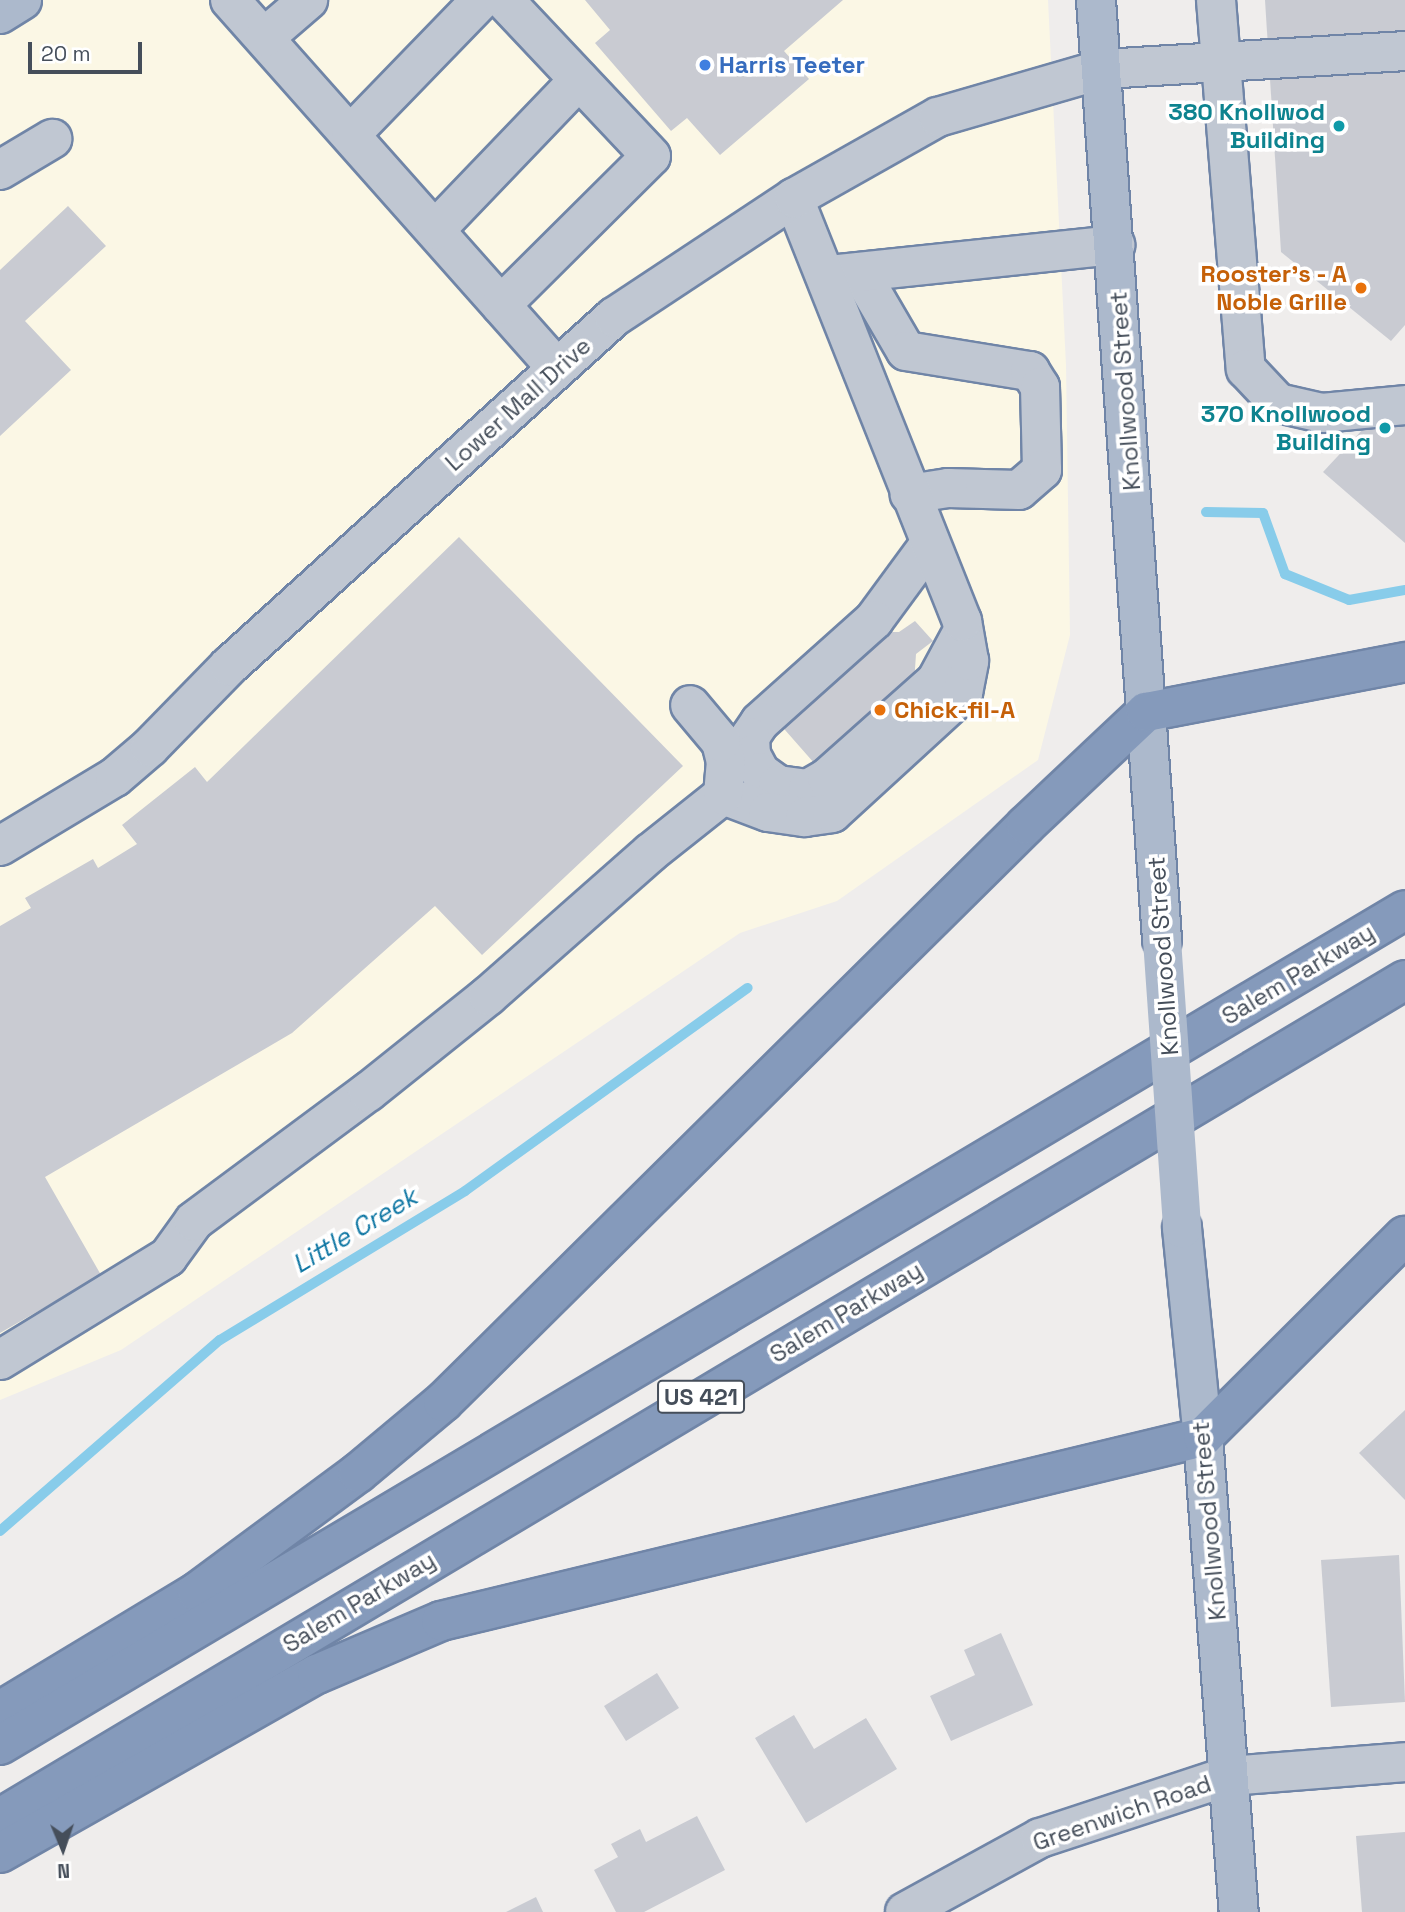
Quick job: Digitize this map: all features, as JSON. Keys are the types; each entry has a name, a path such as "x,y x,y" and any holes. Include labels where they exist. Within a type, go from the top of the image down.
{"highway":[{"path":"0,1711 197,1592 358,1473 443,1402 1026,825 1146,712 1405,662"},
{"name":"Salem Parkway","path":"0,1745 1405,910"},
{"name":"Salem Parkway","path":"0,1818 1405,980"},
{"path":"0,1853 305,1681 441,1621 1203,1437 1405,1236"}],"main road":[{"path":"0,14 22,0"},
{"name":"Knollwood Street","path":"1096,0 1103,69 1182,1228 1203,1437 1240,1912"}],"street":[{"path":"230,0 557,368"},
{"path":"265,37 308,0"},
{"path":"351,134 481,0"},
{"path":"501,304 652,156 504,0"},
{"path":"1216,0 1246,369 1278,403 1322,413 1405,405"},
{"name":"Lower Mall Drive","path":"0,846 115,777 141,755 229,666 614,317 793,198 938,117 1103,69 1405,51"},
{"path":"435,230 579,80"},
{"path":"0,170 52,139"},
{"path":"793,198 842,274 906,351 1030,371 1040,387 1042,470 1019,490 948,488 909,494"},
{"path":"842,274 1115,245"},
{"path":"723,795 768,812 805,817 832,813 962,692 969,661 964,631 909,494 842,274"},
{"path":"935,560 874,620 760,722 750,737 751,755 760,772 778,785 808,789 827,778 936,681 964,631"},
{"path":"0,1360 168,1257 194,1221 390,1075 723,795 726,762 721,742 690,705"},
{"name":"Greenwich Road","path":"905,1912 1040,1838 1229,1776 1405,1762"}],"shaded area":[{"path":"0,0 1048,0 1066,365 1070,635 1038,760 837,901 740,933 121,1350 0,1400"}],"building":[{"name":"Harris Teeter","path":"585,0 843,0 784,51 809,79 720,155 687,118 671,131 595,43 610,30"},
{"name":"380 Knollwod Building","path":"1265,0 1405,0 1405,325 1391,341 1281,252"},
{"path":"68,206 106,246 25,321 71,370 0,436 0,270"},
{"name":"370 Knollwood Building","path":"1405,384 1405,543 1323,472"},
{"path":"459,537 683,766 482,955 435,906 292,1033 45,1177 101,1275 0,1333 0,926 31,908 25,898 93,859 98,868 137,844 122,825 195,767 207,782"},
{"path":"915,621 933,641 916,654 914,684 822,772 778,722 878,632 899,632"},
{"path":"1405,1410 1405,1500 1359,1453"},
{"path":"1399,1555 1405,1702 1331,1707 1321,1560"},
{"path":"1001,1633 1033,1705 951,1741 930,1696 975,1675 964,1650"},
{"path":"657,1673 679,1708 626,1741 604,1706"},
{"path":"794,1715 814,1749 866,1718 897,1769 806,1823 755,1738"},
{"path":"697,1816 725,1870 644,1912 616,1912 594,1870 618,1857 611,1844 640,1829 646,1842"},
{"path":"1405,1832 1405,1912 1362,1912 1356,1836"},
{"path":"536,1897 543,1912 506,1912"}],"waterway":[{"name":"Little Creek","path":"1206,512 1263,513 1285,574 1349,600 1405,590"},
{"name":"Little Creek","path":"0,1531 220,1340 465,1191 748,988"}],"place":[{"name":"Harris Teeter","path":"705,65"},
{"name":"380 Knollwod Building","path":"1339,126"},
{"name":"Rooster's - A Noble Grille","path":"1361,288"},
{"name":"370 Knollwood Building","path":"1385,428"},
{"name":"Chick-fil-A","path":"880,710"}]}
